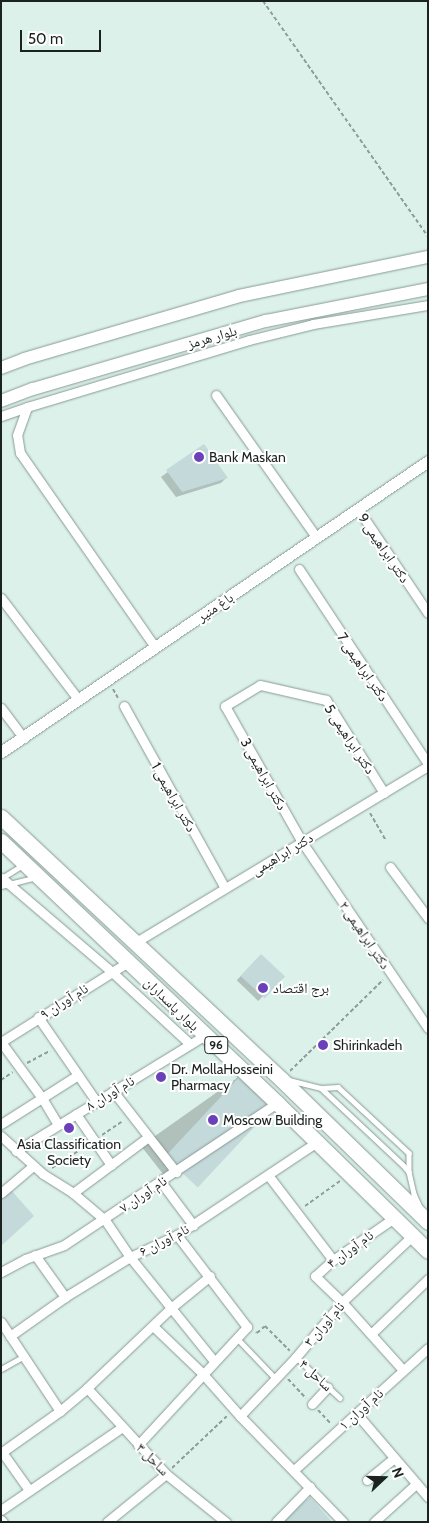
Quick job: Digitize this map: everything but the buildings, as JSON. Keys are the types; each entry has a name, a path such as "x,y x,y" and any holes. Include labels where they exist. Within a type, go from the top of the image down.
{"highway":[{"name":"بلوار پاسداران","path":"1,817 136,942 428,1220"},
{"name":"بلوار پاسداران","path":"1,841 277,1103 428,1251"}],"main road":[{"path":"1,368 24,359 240,296 428,257"},
{"name":"بلوار هرمز","path":"1,401 33,389 266,321 428,289"}],"street":[{"path":"1,416 249,340 314,324 428,305"},
{"path":"216,395 316,537"},
{"path":"27,407 17,434 20,453 156,647"},
{"name":"باغ منیر","path":"1,752 428,462"},
{"name":"دکتر ابراهیمی 9","path":"358,509 428,613"},
{"name":"دکتر ابراهیمی 7","path":"299,569 428,765"},
{"path":"1,598 78,699"},
{"name":"دکتر ابراهیمی 5","path":"225,706 260,685 326,700 384,792"},
{"name":"دکتر ابراهیمی 1","path":"124,706 225,888"},
{"name":"دکتر ابراهیمی 3","path":"225,706 302,842"},
{"path":"1,708 24,738"},
{"name":"دکتر ابراهیمی","path":"136,942 428,765"},
{"name":"دکتر ابراهیمی ۲","path":"302,842 428,1028"},
{"path":"390,867 428,918"},
{"path":"4,882 112,972 190,1044"},
{"name":"نام آوران ۹","path":"1,1042 128,962"},
{"path":"38,1017 96,1102"},
{"name":"نام آوران ۸","path":"16,1151 205,1035"},
{"path":"1,1042 42,1098 58,1124"},
{"path":"1,1124 78,1075"},
{"path":"113,1091 176,1172"},
{"name":"نام آوران ۷","path":"1,1272 35,1255 64,1245 105,1220 277,1103"},
{"path":"76,1114 111,1165"},
{"path":"72,1193 148,1137"},
{"path":"3,1140 33,1166 72,1193 105,1220 130,1256 214,1361"},
{"name":"نام آوران ۶","path":"10,1336 65,1297 130,1256 177,1235 193,1225 317,1142"},
{"path":"1,1193 33,1166"},
{"path":"268,1175 334,1260"},
{"path":"161,1182 193,1225"},
{"name":"نام آوران ۴","path":"394,1218 334,1260 315,1276 342,1302 403,1370"},
{"path":"138,1445 202,1373 247,1327 177,1235"},
{"name":"نام آوران ۳","path":"237,1413 296,1357 342,1302 412,1236"},
{"path":"35,1255 65,1297"},
{"path":"29,1490 2,1452 60,1411 87,1388 172,1307 210,1276"},
{"path":"371,1334 428,1279"},
{"path":"1,1322 60,1411"},
{"path":"153,1326 202,1373 237,1413 343,1522"},
{"name":"نام آوران ۱","path":"294,1470 428,1348"},
{"path":"312,1404 328,1386"},
{"name":"ساحل ۳","path":"87,1388 166,1474 226,1522"},
{"path":"356,1413 428,1497"},
{"path":"1,1510 122,1427"},
{"path":"367,1480 394,1458"},
{"path":"107,1522 166,1474"},
{"path":"374,1522 416,1484"},
{"path":"276,1522 310,1487"}],"lane":[{"path":"4,882 25,863"},
{"path":"4,882 38,876"},
{"path":"281,1079 321,1088 338,1087 409,1153 414,1194 428,1220"},
{"path":"321,1088 410,1172"},
{"path":"236,1337 276,1378"},
{"path":"1,1369 24,1356"},
{"name":"ساحل ۴","path":"296,1357 340,1398"}],"path":[{"path":"263,1 428,237"},
{"path":"107,680 124,706"},
{"path":"365,804 386,841"},
{"path":"281,1079 390,973"},
{"path":"297,1212 349,1174"},
{"name":"ساحل ۴","path":"247,1327 257,1333 265,1326 296,1357"},
{"path":"166,1474 237,1413"}],"place":[{"name":"Bank Maskan","path":"199,457"},
{"name":"برج اقتصاد","path":"263,988"},
{"name":"Shirinkadeh","path":"323,1045"},
{"name":"Dr. MollaHosseini Pharmacy","path":"161,1077"},
{"name":"Moscow Building","path":"213,1120"},
{"name":"Asia Classification Society","path":"69,1128"}]}
